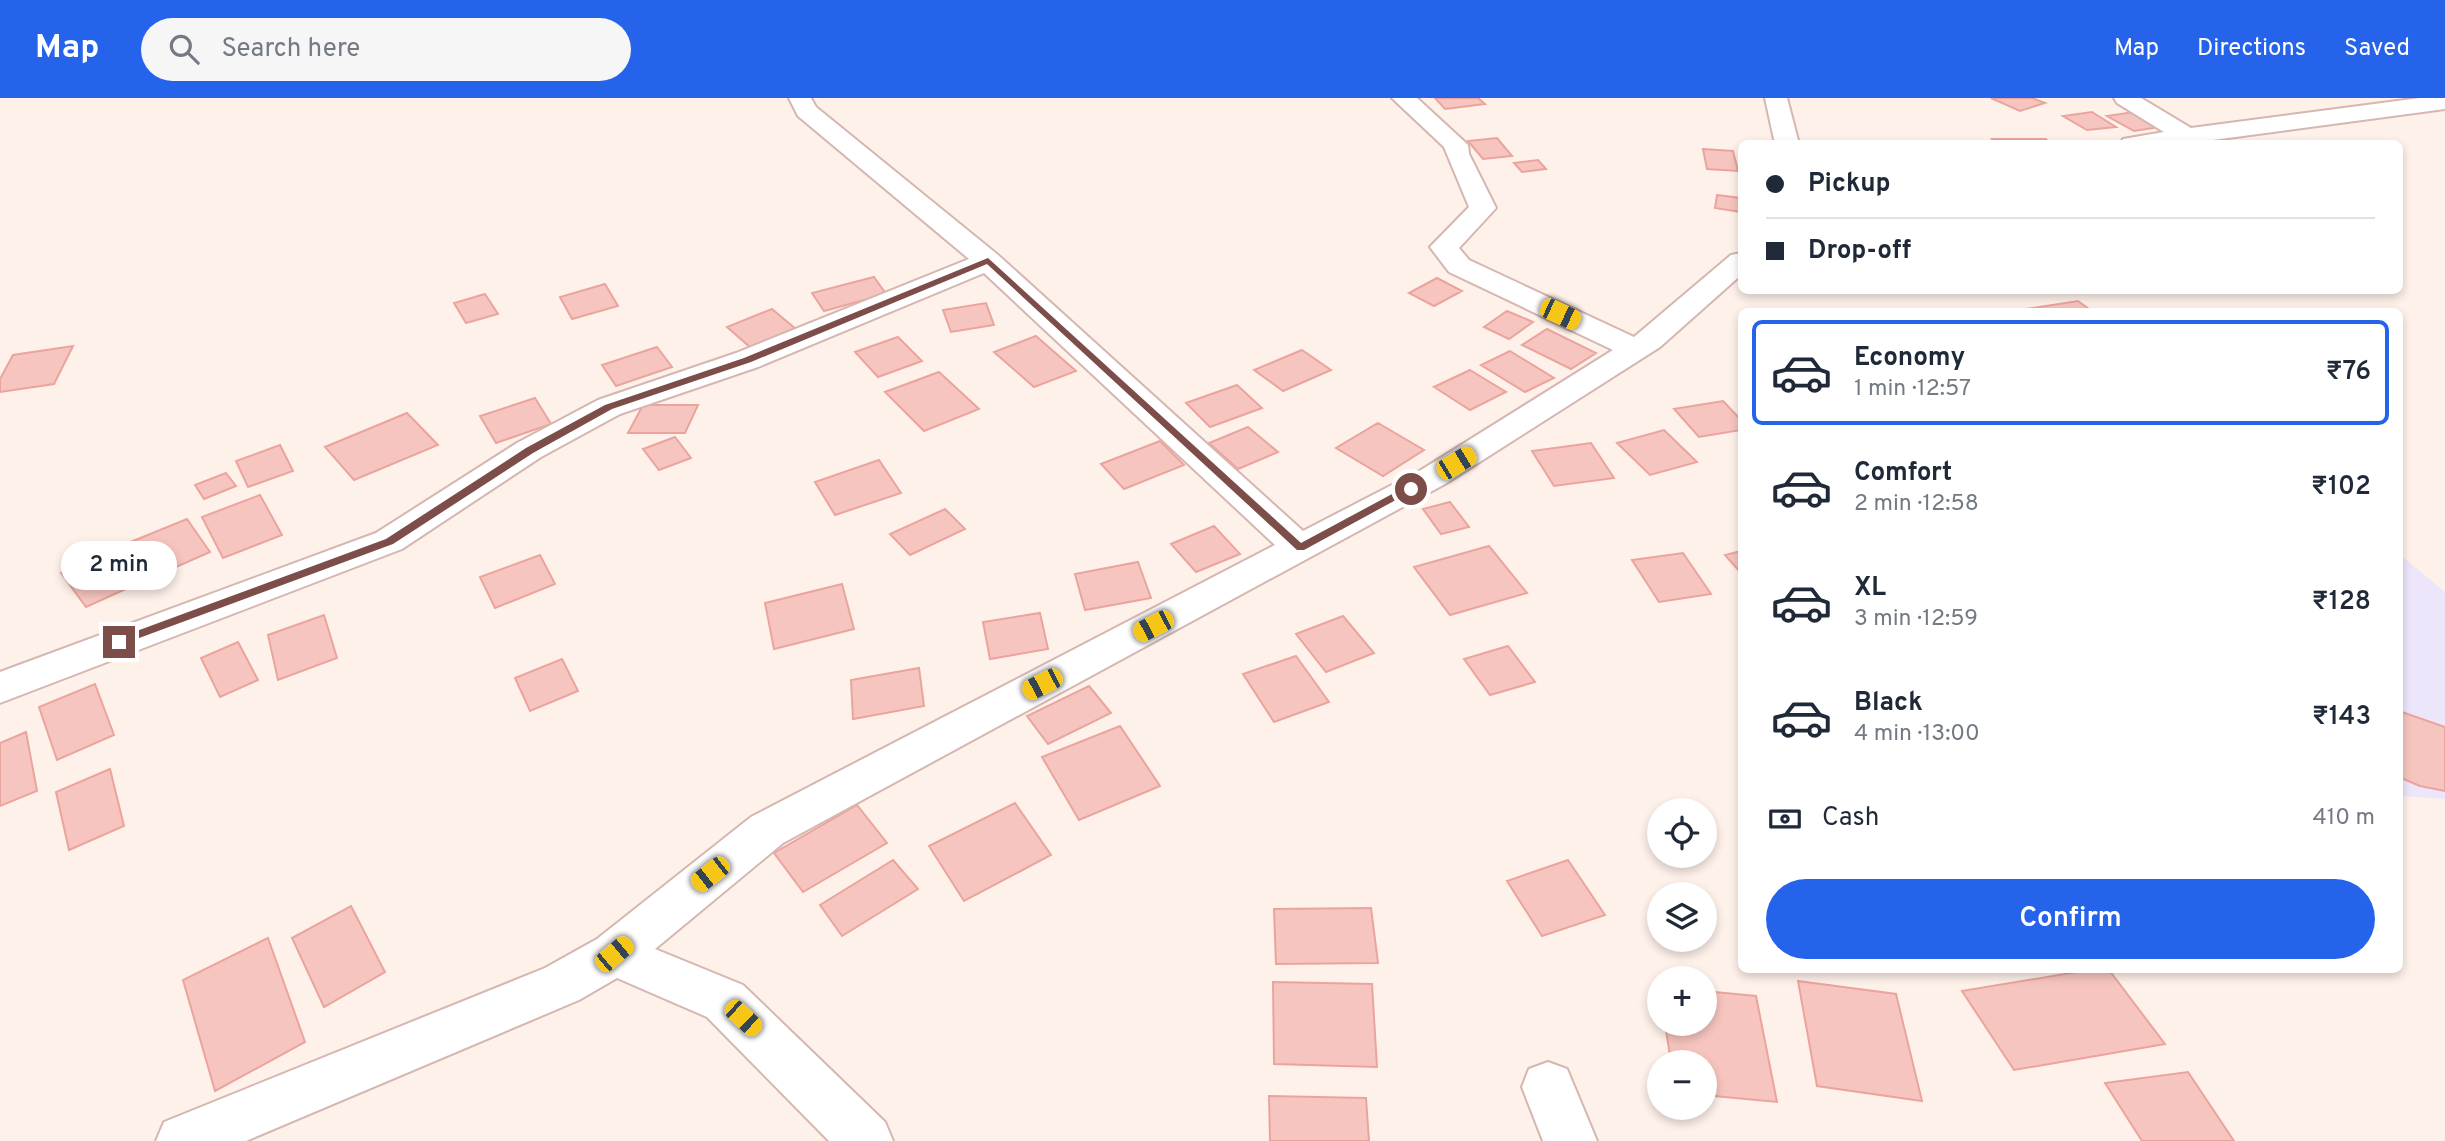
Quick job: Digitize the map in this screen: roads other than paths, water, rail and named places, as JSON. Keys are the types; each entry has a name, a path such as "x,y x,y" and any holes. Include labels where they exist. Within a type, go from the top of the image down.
{"street":[{"path":"800,98 806,111 988,261 1300,548"},
{"path":"1403,98 1456,145 1457,153 1483,208 1444,247 1459,266 1635,349"},
{"path":"1776,98 1786,140"},
{"path":"2125,98 2186,135"},
{"path":"2156,140 2400,102 2445,102"},
{"path":"0,688 166,623 390,541 529,450 609,407 747,360 988,261"},
{"path":"183,1141 562,984 614,954 767,830 1445,470 1648,341 1738,264"},
{"path":"614,954 725,1001 866,1141"},
{"path":"1548,1087 1571,1141"}]}
